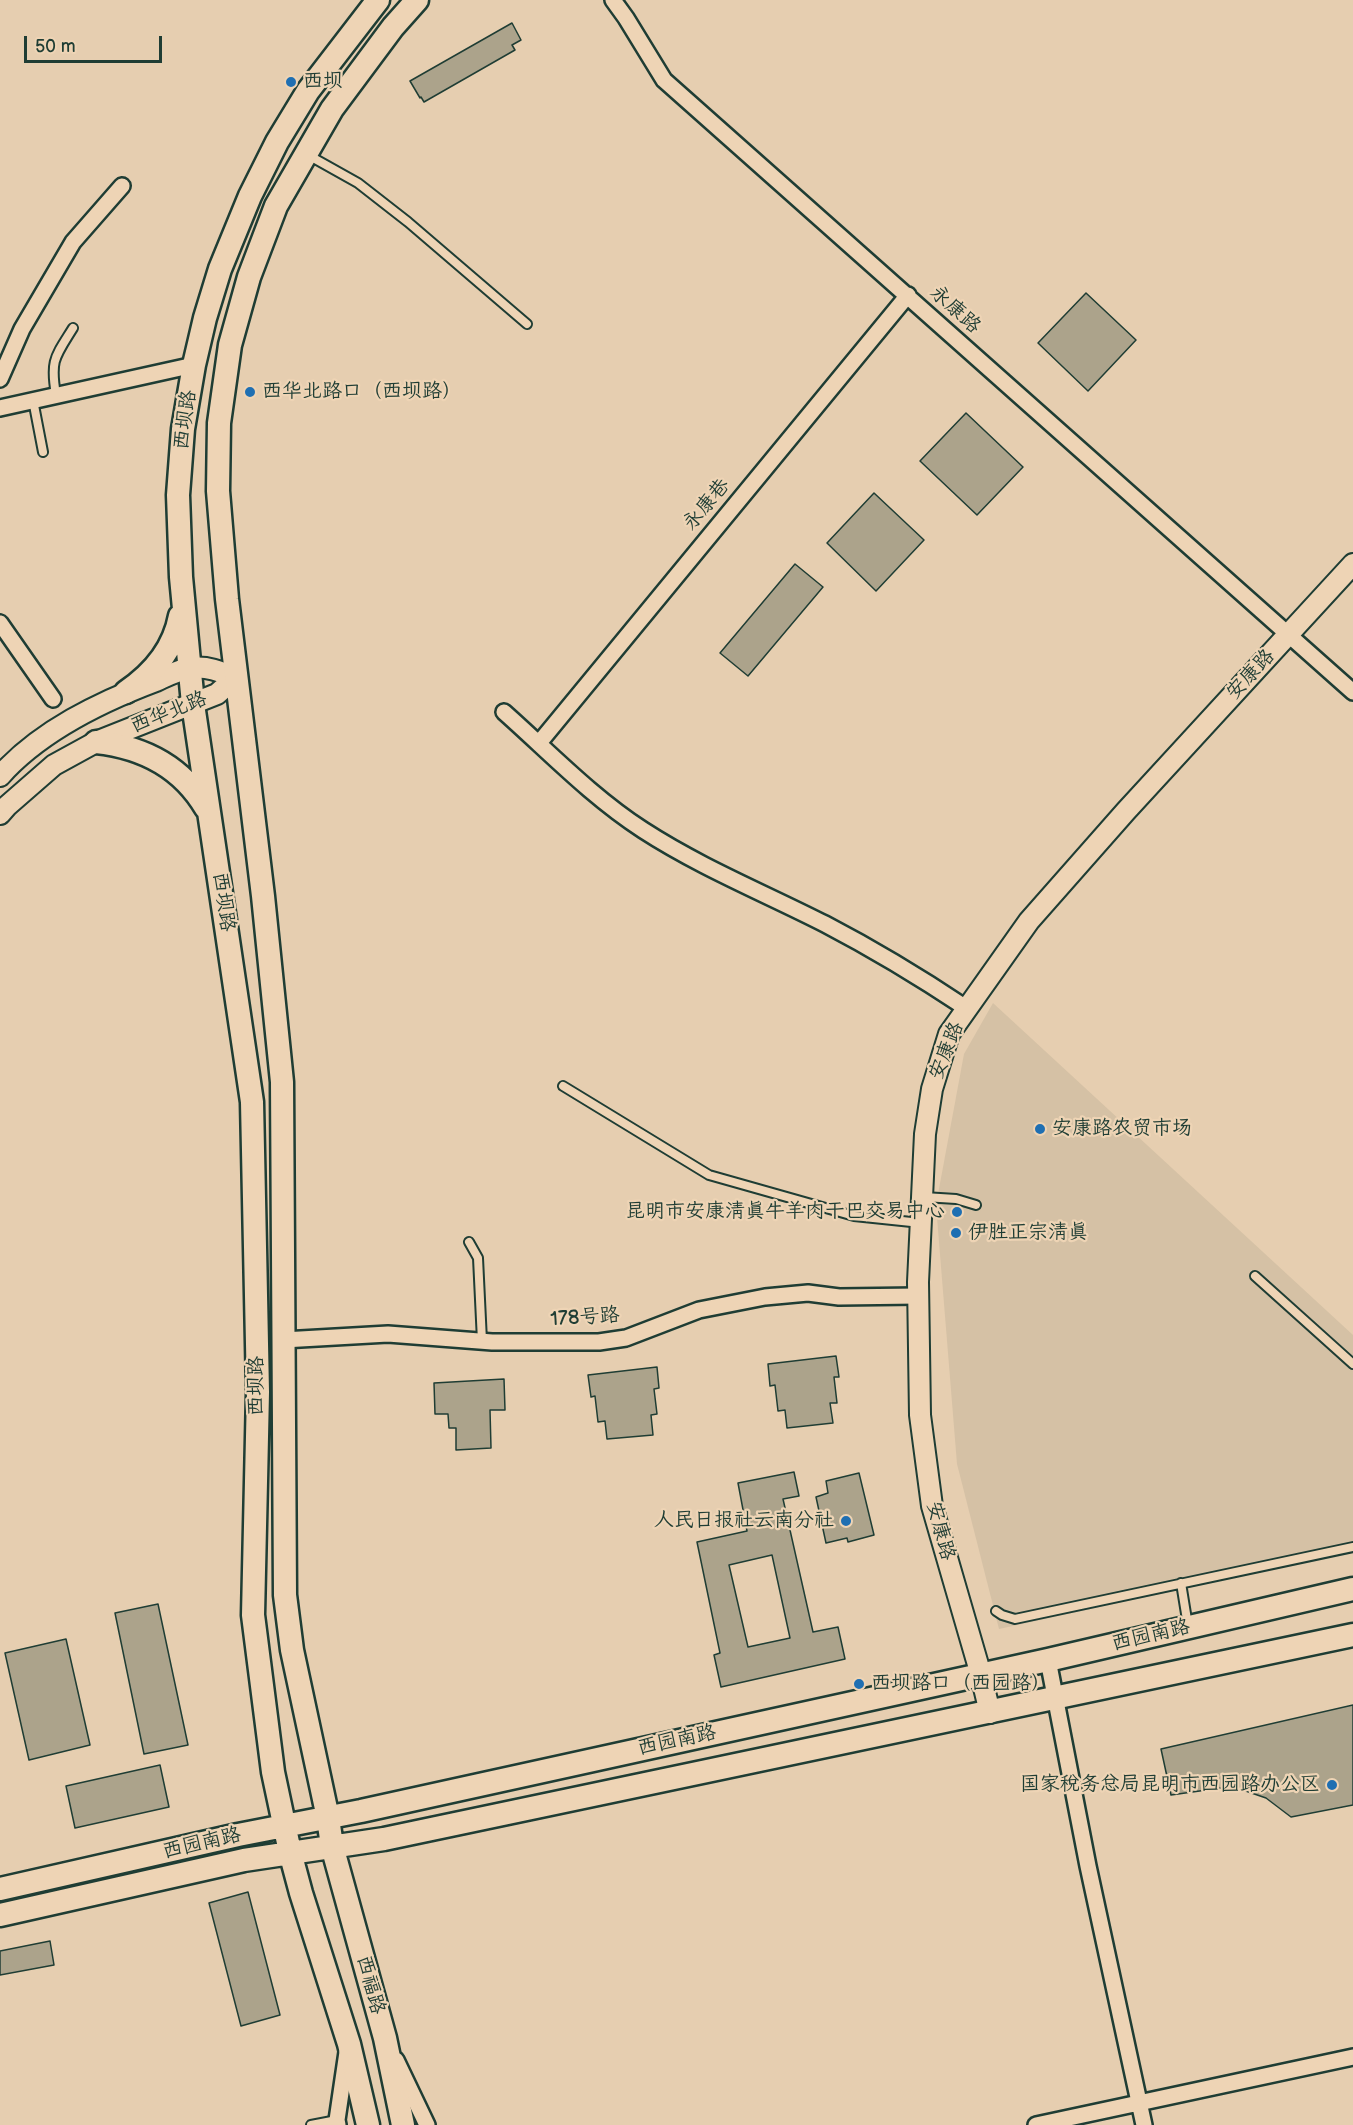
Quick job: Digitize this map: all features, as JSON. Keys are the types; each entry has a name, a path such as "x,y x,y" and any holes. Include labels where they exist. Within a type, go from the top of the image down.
{"main road":[{"name":"西坝路","path":"290,1852 273,1772 253,1615 258,1392 252,1102 193,704 182,593 178,495 183,429 194,365 220,269 250,196 277,142 308,91 378,0"},
{"name":"西坝路","path":"332,1846 292,1650 285,1595 282,1082 263,896 235,678 218,491 219,423 230,345 249,277 276,206 332,109 393,27 417,0"},
{"path":"126,692 154,670 164,657 178,627 182,593"},
{"path":"96,742 129,747 158,760 188,783 210,815"},
{"name":"西园南路","path":"0,1889 238,1835 328,1818 981,1675 1353,1589"},
{"name":"西园南路","path":"0,1915 244,1860 384,1839 1353,1635"},
{"name":"西福路","path":"332,1846 385,2038 403,2125"},
{"name":"西福路","path":"290,1852 349,2044 368,2125"}],"street":[{"name":"永康路","path":"613,0 664,80 1353,692"},
{"path":"0,379 22,329 73,242 122,186"},
{"name":"永康巷","path":"539,743 908,295"},
{"path":"0,408 194,365"},
{"name":"安康路","path":"990,1713 932,1506 920,1415 918,1296 925,1134 932,1089 950,1034 1029,921 1126,811 1353,564"},
{"path":"0,623 54,699"},
{"name":"西华北路","path":"0,776 17,757 56,730 109,699 189,668 214,669 235,678 217,694 96,742 54,765 0,814"},
{"path":"504,712 605,801 641,829 746,886 827,925 966,1008"},
{"name":"178号路","path":"283,1340 388,1334 482,1341 599,1342 626,1338 699,1310 765,1297 808,1293 839,1297 918,1296"},
{"path":"1048,1660 1088,1866 1144,2125"},
{"path":"385,2038 427,2125"},
{"path":"337,2122 349,2044"},
{"path":"1036,2125 1353,2057"}],"lane":[{"path":"305,153 366,189 527,324"},
{"path":"57,395 52,374 54,359 73,328"},
{"path":"33,400 43,452"},
{"path":"563,1086 709,1175 854,1216 921,1223"},
{"path":"922,1197 956,1199 976,1205"},
{"path":"469,1242 478,1258 482,1341"},
{"path":"1255,1276 1353,1364"},
{"path":"996,1611 1015,1618 1353,1547"},
{"path":"1181,1583 1188,1627"},
{"path":"311,2125 337,2122"}],"shaded area":[{"path":"993,1003 1353,1335 1353,1552 999,1629 957,1464 936,1205 964,1054"}],"building":[{"path":"512,23 521,40 512,45 515,50 424,102 420,98 410,81"},
{"path":"1086,293 1136,340 1088,391 1038,343"},
{"path":"966,413 1023,467 977,515 920,461"},
{"path":"874,493 924,540 876,591 827,543"},
{"path":"795,564 823,587 748,676 720,653"},
{"path":"836,1356 839,1377 834,1377 837,1403 830,1403 833,1423 787,1428 785,1410 778,1411 775,1385 770,1386 768,1364"},
{"path":"657,1367 659,1388 654,1389 657,1414 651,1415 653,1435 607,1439 605,1421 598,1422 595,1396 591,1397 588,1375"},
{"path":"504,1379 505,1410 490,1410 491,1448 456,1450 456,1428 449,1428 448,1414 435,1414 434,1383"},
{"path":"794,1472 799,1496 783,1499 813,1632 838,1627 845,1659 721,1687 714,1655 720,1653 697,1542 747,1531 738,1483","holes":["772,1555 790,1638 748,1647 729,1565"]},
{"name":"人民日报社云南分社","path":"859,1473 874,1535 848,1542 847,1538 826,1543 816,1497 828,1493 826,1481"},
{"path":"158,1604 188,1745 144,1754 115,1613"},
{"path":"66,1639 90,1745 29,1760 5,1653"},
{"path":"1353,1705 1353,1805 1291,1817 1266,1798 1237,1788 1171,1795 1161,1749"},
{"path":"160,1765 169,1807 75,1828 66,1786"},
{"path":"248,1892 280,2015 241,2026 209,1903"},
{"path":"50,1941 54,1965 0,1975 0,1951"}],"place":[{"name":"西坝","path":"291,82"},
{"name":"西华北路口（西坝路）","path":"250,392"},
{"name":"安康路农贸市场","path":"1040,1129"},
{"name":"昆明市安康清真牛羊肉干巴交易中心","path":"957,1212"},
{"name":"伊胜正宗清真","path":"956,1233"},
{"name":"人民日报社云南分社","path":"846,1521"},
{"name":"西坝路口（西园路）","path":"859,1684"},
{"name":"国家税务总局昆明市西园路办公区","path":"1332,1785"}]}
